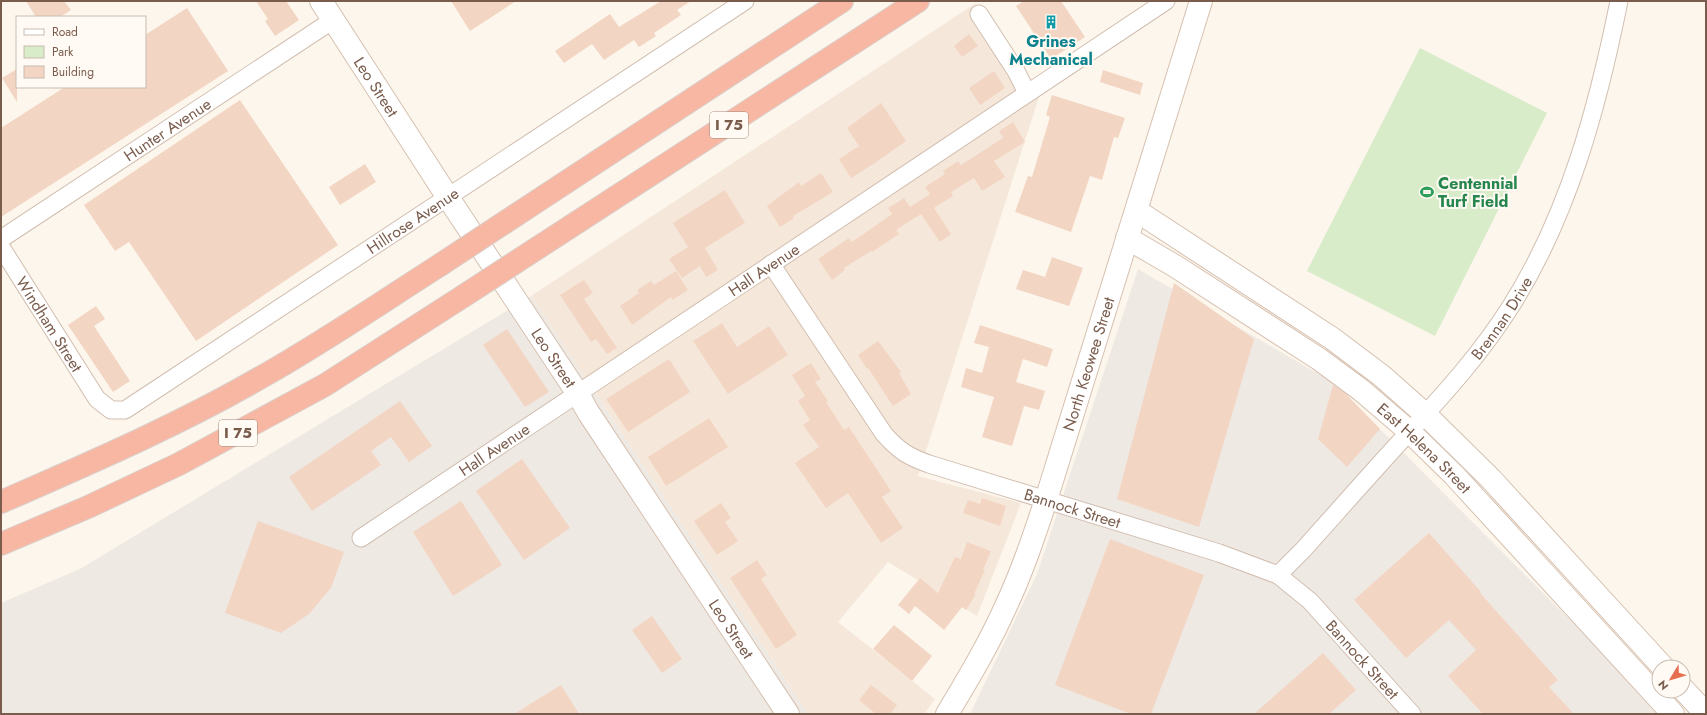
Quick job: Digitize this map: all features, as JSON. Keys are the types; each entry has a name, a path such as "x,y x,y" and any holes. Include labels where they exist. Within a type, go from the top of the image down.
{"highway":[{"name":"I 75","path":"1,502 61,476 178,421 265,375 440,266 842,1"},
{"name":"I 75","path":"1,544 88,507 179,464 325,385 918,1"}],"street":[{"name":"Leo Street","path":"321,1 447,196 578,394 592,418 788,714"},
{"name":"Hillrose Avenue","path":"84,381 97,399 111,410 125,410 447,196 745,1"},
{"name":"Hall Avenue","path":"361,538 1166,1"},
{"name":"North Keowee Street","path":"947,714 974,668 1006,606 1026,560 1127,238 1137,211 1201,1"},
{"name":"Brennan Drive","path":"1278,575 1303,550 1455,382 1488,340 1511,305 1534,266 1570,181 1601,82 1619,1"},
{"path":"979,14 1016,71 1027,93"},
{"name":"Hunter Avenue","path":"1,239 333,20"},
{"name":"East Helena Street","path":"1137,211 1333,339 1382,376 1426,415 1491,479 1656,659"},
{"name":"East Helena Street","path":"1127,238 1175,266 1319,359 1362,390 1410,432 1454,475 1528,556 1651,684"},
{"name":"Windham Street","path":"1,247 84,381"},
{"name":"Bannock Street","path":"771,264 884,434 894,445 909,457 1219,553 1278,575 1310,601 1412,714"},
{"path":"1528,556 1546,540"},
{"path":"1691,698 1706,714"},
{"name":"East Helena Street","path":"1664,699 1673,714"}],"shaded area":[{"path":"976,3 1039,97 918,476 1021,503 977,616 888,562 838,622 935,699 924,714 808,714 531,296"},
{"path":"1138,269 1334,383 1596,646 1656,714 970,714 1037,574"},
{"path":"531,296 808,714 1,714 1,603 80,569"}],"green space":[{"name":"Centennial Turf Field","path":"1420,48 1547,113 1435,336 1307,271"}],"building":[{"path":"26,1 64,1 71,10 62,16 35,16"},
{"path":"256,1 286,1 299,20 275,36 265,21 268,19"},
{"path":"451,1 516,1 470,31"},
{"path":"661,1 691,1 677,10 681,15 654,33 656,36 639,47 634,40 604,60 592,44 564,63 555,51 610,14 619,27"},
{"name":"Grines Mechanical","path":"1024,1 1061,1 1085,37 1051,59 1016,6"},
{"path":"187,8 228,71 1,217 1,128 63,88 146,88 146,34"},
{"path":"969,34 978,46 962,57 954,46"},
{"path":"16,70 17,102 2,78"},
{"path":"1103,70 1143,83 1140,95 1100,82"},
{"path":"994,71 1005,88 980,105 969,88"},
{"path":"1052,95 1125,118 1118,138 1114,137 1102,180 1090,176 1071,232 1015,212 1028,176 1032,177 1050,117 1046,115"},
{"path":"240,100 338,245 196,341 129,242 115,251 84,205"},
{"path":"881,103 906,141 851,178 839,159 859,146 847,128"},
{"path":"1013,122 1025,142 994,161 1005,177 982,191 974,178 951,192 953,196 934,208 951,234 940,242 921,214 896,230 899,234 844,268 845,270 832,280 818,259 849,238 852,242 892,214 888,208 904,198 910,207 930,194 925,187 945,174 943,171 958,161 961,165 1003,138 999,131"},
{"path":"365,164 376,182 340,205 329,187"},
{"path":"821,173 833,192 793,216 794,218 780,227 767,206 799,182 801,186"},
{"path":"725,190 745,223 705,248 718,270 706,277 700,266 682,278 669,259 688,247 673,223"},
{"path":"1052,257 1083,268 1069,306 1016,289 1023,270 1045,277"},
{"path":"676,271 688,290 672,300 671,297 632,325 620,306 639,293 637,290 651,281 654,285"},
{"path":"584,280 593,293 584,299 617,348 607,354 596,339 591,342 560,295"},
{"path":"1174,283 1254,339 1199,527 1117,499"},
{"path":"96,306 105,319 94,326 130,381 113,392 68,325"},
{"path":"722,323 737,347 769,326 788,355 728,394 693,341"},
{"path":"980,325 1053,349 1047,367 1023,359 1016,382 1045,391 1039,410 1024,406 1012,446 982,437 994,397 961,387 966,368 982,373 989,347 974,343"},
{"path":"507,329 549,392 525,407 483,345"},
{"path":"878,341 901,372 899,373 911,394 893,406 858,355"},
{"path":"669,359 690,392 628,432 606,399"},
{"path":"811,363 821,379 815,382 828,401 826,402 844,430 849,427 891,491 882,497 903,528 881,543 848,493 826,508 795,463 819,447 803,425 810,420 798,401 805,396 792,375"},
{"path":"1333,385 1345,393 1380,429 1347,467 1318,439"},
{"path":"400,401 432,446 409,462 391,437 371,451 381,465 312,511 289,477"},
{"path":"709,418 728,447 666,486 648,457"},
{"path":"522,459 570,528 524,560 476,491"},
{"path":"982,498 1006,506 1000,526 963,513 968,500 980,504"},
{"path":"461,501 502,565 453,596 413,532"},
{"path":"721,503 731,518 725,522 738,541 717,555 694,521"},
{"path":"258,521 344,552 331,588 309,614 281,633 225,613"},
{"path":"1429,533 1481,592 1480,593 1558,680 1549,687 1574,714 1483,714 1448,676 1476,650 1449,620 1406,658 1354,600"},
{"path":"1110,539 1204,575 1151,714 1131,714 1055,685"},
{"path":"967,542 991,551 983,570 985,570 974,594 976,594 966,610 962,607 944,630 915,606 909,614 898,605 920,578 938,593 955,557 961,559"},
{"path":"757,560 767,575 761,579 797,635 776,649 730,578"},
{"path":"652,616 682,659 662,673 632,630"},
{"path":"894,625 932,656 912,681 873,649"},
{"path":"1323,653 1356,690 1329,714 1254,714"},
{"path":"561,685 579,714 514,714"},
{"path":"871,685 897,705 890,714 876,714 859,700"}],"place":[{"name":"Grines Mechanical","path":"1051,22"},
{"name":"Centennial Turf Field","path":"1427,192"}]}
